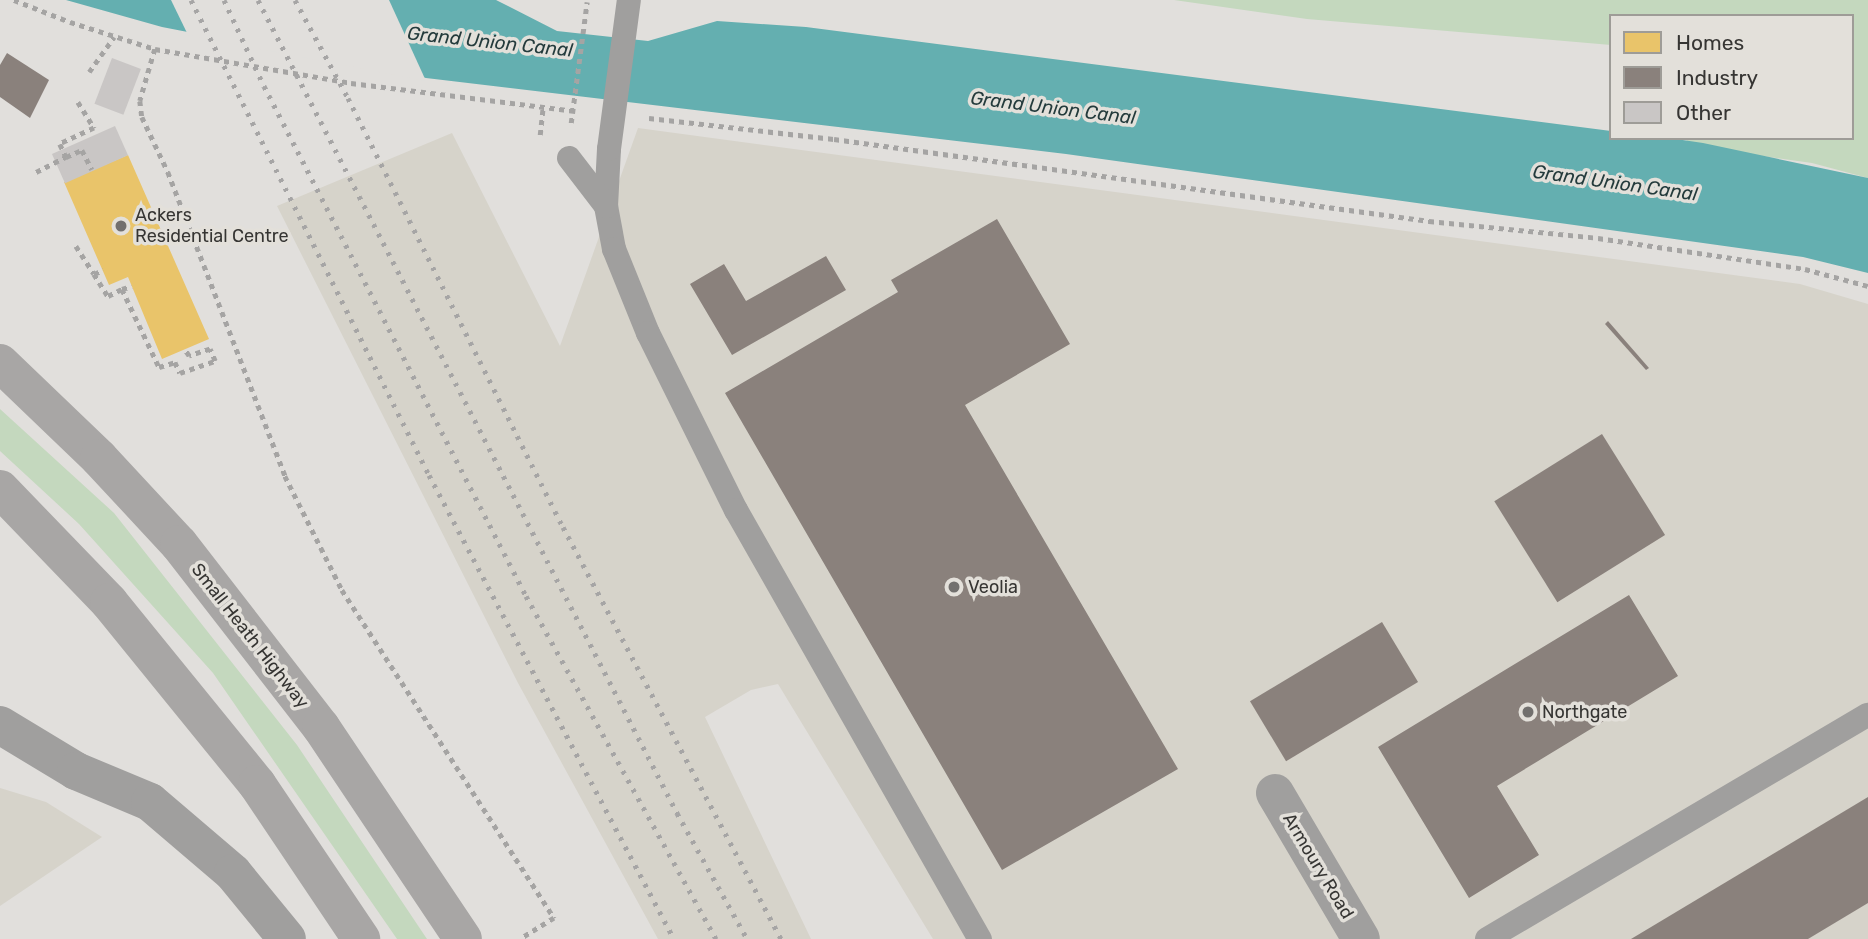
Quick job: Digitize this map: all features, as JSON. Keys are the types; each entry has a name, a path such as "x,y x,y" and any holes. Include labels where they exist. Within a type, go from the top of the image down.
{"highway":[{"name":"Small Heath Highway","path":"0,363 99,457 179,544 321,727 463,939"},
{"path":"0,489 108,601 257,784 361,939"}],"street":[{"path":"0,726 76,771 150,802 233,873 287,939"},
{"path":"0,751 76,771"},
{"name":"Armoury Road","path":"1275,793 1357,938"}],"lane":[{"path":"629,0 609,149 606,206 614,249 648,333 736,510 980,939"},
{"path":"569,158 606,206"},
{"path":"1487,939 1868,715"}],"path":[{"path":"14,0 114,37 155,49 351,83 583,112"},
{"path":"571,129 587,1"},
{"path":"89,72 114,37"},
{"path":"155,49 139,101 142,117 169,172 285,476 342,590 554,918 521,939"},
{"path":"66,157 60,144 94,128 78,102"},
{"path":"637,117 834,139 1429,221 1598,238 1805,269 1868,286"},
{"path":"36,172 82,150 92,170"},
{"path":"76,246 108,296 132,286"},
{"path":"94,274 103,270"},
{"path":"122,289 159,367 175,362 180,373 215,361 210,349 189,356 185,349"}],"shaded area":[{"path":"638,128 1800,284 1868,304 1868,939 933,939 778,684 751,690 705,717 811,939 658,939 518,683 277,206 452,133 560,346"},
{"path":"0,788 46,802 102,837 0,906"}],"green space":[{"path":"1174,0 1868,0 1868,178 1812,163 1686,145 1687,140 1854,140 1854,14 1609,14 1609,45 1307,19"},
{"path":"0,409 114,513 297,745 427,939 397,939 213,673 79,524 0,451"}],"water":[{"name":"Grand Union Canal","path":"66,0 496,0 557,31 648,41 717,21 806,27 1609,131 1609,140 1683,140 1868,178 1868,273 1803,257 1066,154 426,78 162,27"}],"pier":[{"path":"171,0 389,0 426,81 188,35"}],"building: Homes":[{"name":"Ackers Residential Centre","path":"128,155 209,339 162,359 128,277 109,285 64,182"}],"building: Industry":[{"path":"7,53 49,80 30,118 0,97 0,65"},
{"name":"Veolia","path":"997,219 1070,344 965,405 1178,769 1002,870 725,393 898,292 891,280"},
{"path":"826,256 846,290 732,355 690,284 724,264 746,301"},
{"path":"1608,321 1649,368 1646,370 1605,324"},
{"path":"1602,434 1665,535 1557,602 1494,501"},
{"name":"Northgate","path":"1629,595 1678,676 1497,786 1539,855 1469,898 1378,747"},
{"path":"1382,622 1418,682 1286,761 1250,701"},
{"path":"1868,797 1868,903 1808,939 1631,939"}],"building: Other":[{"path":"112,58 141,69 123,115 94,104"},
{"path":"115,126 128,155 65,183 52,154"}],"railway":[{"path":"191,0 429,475 674,939"},
{"path":"224,0 264,86 526,596 716,939"},
{"path":"258,0 677,813 747,939"},
{"path":"295,0 348,98 563,527 781,939"}],"place":[{"name":"Ackers Residential Centre","path":"121,226"},
{"name":"Veolia","path":"954,587"},
{"name":"Northgate","path":"1528,712"}]}
